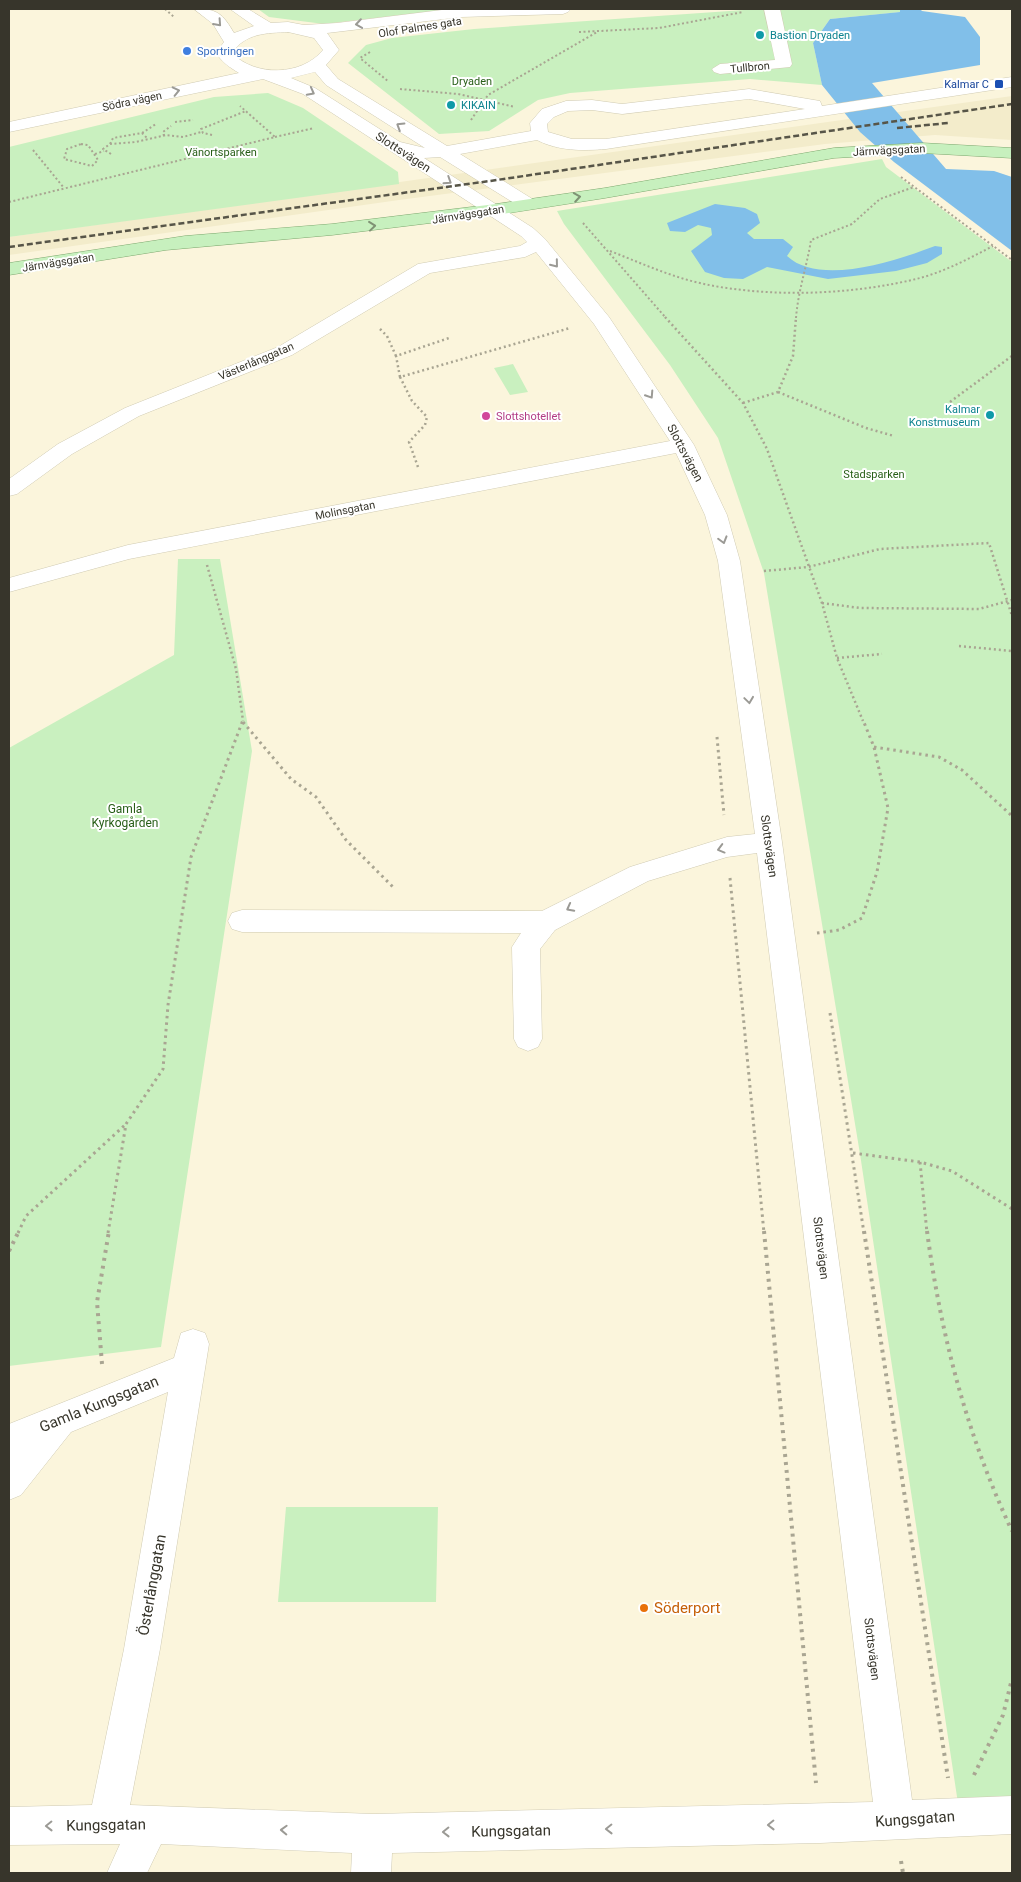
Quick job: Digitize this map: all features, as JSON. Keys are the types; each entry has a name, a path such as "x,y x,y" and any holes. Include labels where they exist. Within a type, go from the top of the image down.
{"main road":[{"name":"Järnvägsgatan","path":"491,199 528,204 671,182 767,164 864,150 941,148 1012,153"},
{"name":"Järnvägsgatan","path":"9,269 167,245 418,221 491,199 666,171 767,164"}],"street":[{"name":"Slottsvägen","path":"202,9 219,22 219,56 229,62 309,91 393,145 491,199 528,204"},
{"path":"238,9 267,28"},
{"name":"Olof Palmes gata","path":"267,28 337,28 461,12 563,9"},
{"name":"Tullbron","path":"720,69 784,64 772,9"},
{"name":"Olof Palmes gata","path":"331,50 352,40 370,35 512,12"},
{"name":"Södra vägen","path":"9,125 201,71 246,33 267,28"},
{"path":"306,29 322,36 329,43 331,50 328,56 317,64"},
{"name":"Slottsvägen","path":"317,64 332,82 441,152 538,243 602,321 683,445 716,515 729,561 769,842 894,1821"},
{"name":"Södra vägen","path":"9,125 260,74 294,72 317,64"},
{"path":"393,145 421,153 441,152 540,134 549,140 585,146 1012,82"},
{"path":"540,134 538,123 548,113 566,106 641,107 749,94 838,109"},
{"name":"Västerlånggatan","path":"9,489 65,449 132,412 285,352 425,268 525,251 538,243"},
{"name":"Molinsgatan","path":"9,585 128,552 683,445"},
{"path":"528,1039 526,947 545,922 639,874 727,847 769,842"},
{"path":"242,921 545,922"},
{"name":"Gamla Kungsgatan","path":"9,1440 108,1401 191,1356"},
{"name":"Österlånggatan","path":"107,1825 143,1639 191,1356"},
{"path":"9,1483 58,1420"},
{"name":"Kungsgatan","path":"9,1826 150,1824 373,1834 820,1824 953,1816 1012,1815"},
{"path":"127,1873 150,1824"},
{"path":"371,1873 373,1834"}],"path":[{"path":"470,121 488,95 599,31"},
{"path":"367,66 360,58 373,50"},
{"path":"399,89 458,94 521,109"},
{"path":"237,103 276,137"},
{"path":"201,132 205,126 246,111"},
{"path":"164,136 163,132 171,126"},
{"path":"9,202 318,127"},
{"path":"110,144 136,142 147,138 164,136 183,137 201,132 212,135"},
{"path":"95,154 104,151 113,138 142,133 147,138"},
{"path":"60,164 66,161 92,166 98,160 86,144 75,145 64,152 66,161"},
{"path":"31,146 64,188"},
{"path":"104,151 111,154"},
{"path":"899,176 1012,260"},
{"path":"778,392 792,356 798,294 805,276 811,240 852,224 867,213 880,199 914,187"},
{"path":"582,222 697,354 743,403 767,449 822,603 837,658 874,747 888,808 877,872 862,918 840,930 817,933"},
{"path":"609,251 664,273 704,284 798,294 850,290 920,278 959,264 993,246"},
{"path":"400,377 563,329 602,321"},
{"path":"380,324 396,356 400,377 412,401 427,417 425,425 409,442 428,494"},
{"path":"396,356 449,338"},
{"path":"950,402 1012,356"},
{"path":"743,403 778,392 817,410 894,436"},
{"path":"9,1251 26,1216 126,1124 162,1069 168,1005 178,952 191,857 243,722 236,669 200,538"},
{"path":"758,571 808,567 880,549 989,543 1012,616"},
{"path":"822,603 860,608 979,610 1012,600"},
{"path":"959,646 1012,651"},
{"path":"837,658 882,654"},
{"path":"243,722 291,779 316,797 346,840 388,883 436,922"},
{"path":"716,729 820,1824"},
{"path":"874,747 939,756 962,770 1012,816"},
{"path":"108,1401 99,1344 97,1302 126,1124"},
{"path":"853,1153 920,1162 952,1171 1012,1209"},
{"path":"920,1162 925,1226 938,1301 961,1403 998,1503 1012,1531"},
{"path":"953,1816 1003,1715 1012,1679"}],"shaded area":[{"path":"1012,96 1012,140 935,135 825,144 399,200 9,255 9,237"}],"green space":[{"path":"258,9 452,9 324,24 269,17"},
{"name":"Dryaden","path":"758,9 900,9 901,12 830,19 813,43 822,85 750,79 570,93 538,100 489,131 439,134 348,63 366,45 392,38 474,29"},
{"name":"Vänortsparken","path":"268,93 303,108 398,172 399,184 9,237 9,147 214,97"},
{"name":"Stadsparken","path":"882,159 886,167 1012,262 1012,1809 959,1810 860,1154 764,573 718,438 670,365 564,224 557,211"},
{"path":"513,364 528,392 510,395 494,368"},
{"name":"Gamla Kyrkogården","path":"178,559 220,559 252,751 161,1347 9,1366 9,748 174,655"},
{"path":"286,1507 438,1507 436,1602 278,1602"}],"water":[{"path":"900,9 920,9 922,11 965,17 980,37 980,65 872,83 946,169 994,171 1012,177 1012,251 894,162 860,132 822,85 813,43 830,19 900,12"},
{"path":"715,204 745,208 757,214 760,223 747,233 754,239 783,239 793,247 787,256 801,265 819,269 859,268 901,258 935,246 942,247 942,254 927,263 896,271 828,279 767,267 743,279 724,278 705,272 691,251 712,235 711,228 698,225 685,232 670,231 667,223"}],"railway":[{"path":"9,247 490,181 1012,104"},
{"path":"897,128 948,123"}],"place":[{"name":"Bastion Dryaden","path":"760,35"},
{"name":"Sportringen","path":"187,51"},
{"name":"Kalmar C","path":"999,84"},
{"name":"KIKAIN","path":"451,105"},
{"name":"Kalmar Konstmuseum","path":"990,415"},
{"name":"Slottshotellet","path":"486,416"},
{"name":"Söderport","path":"644,1608"}]}
